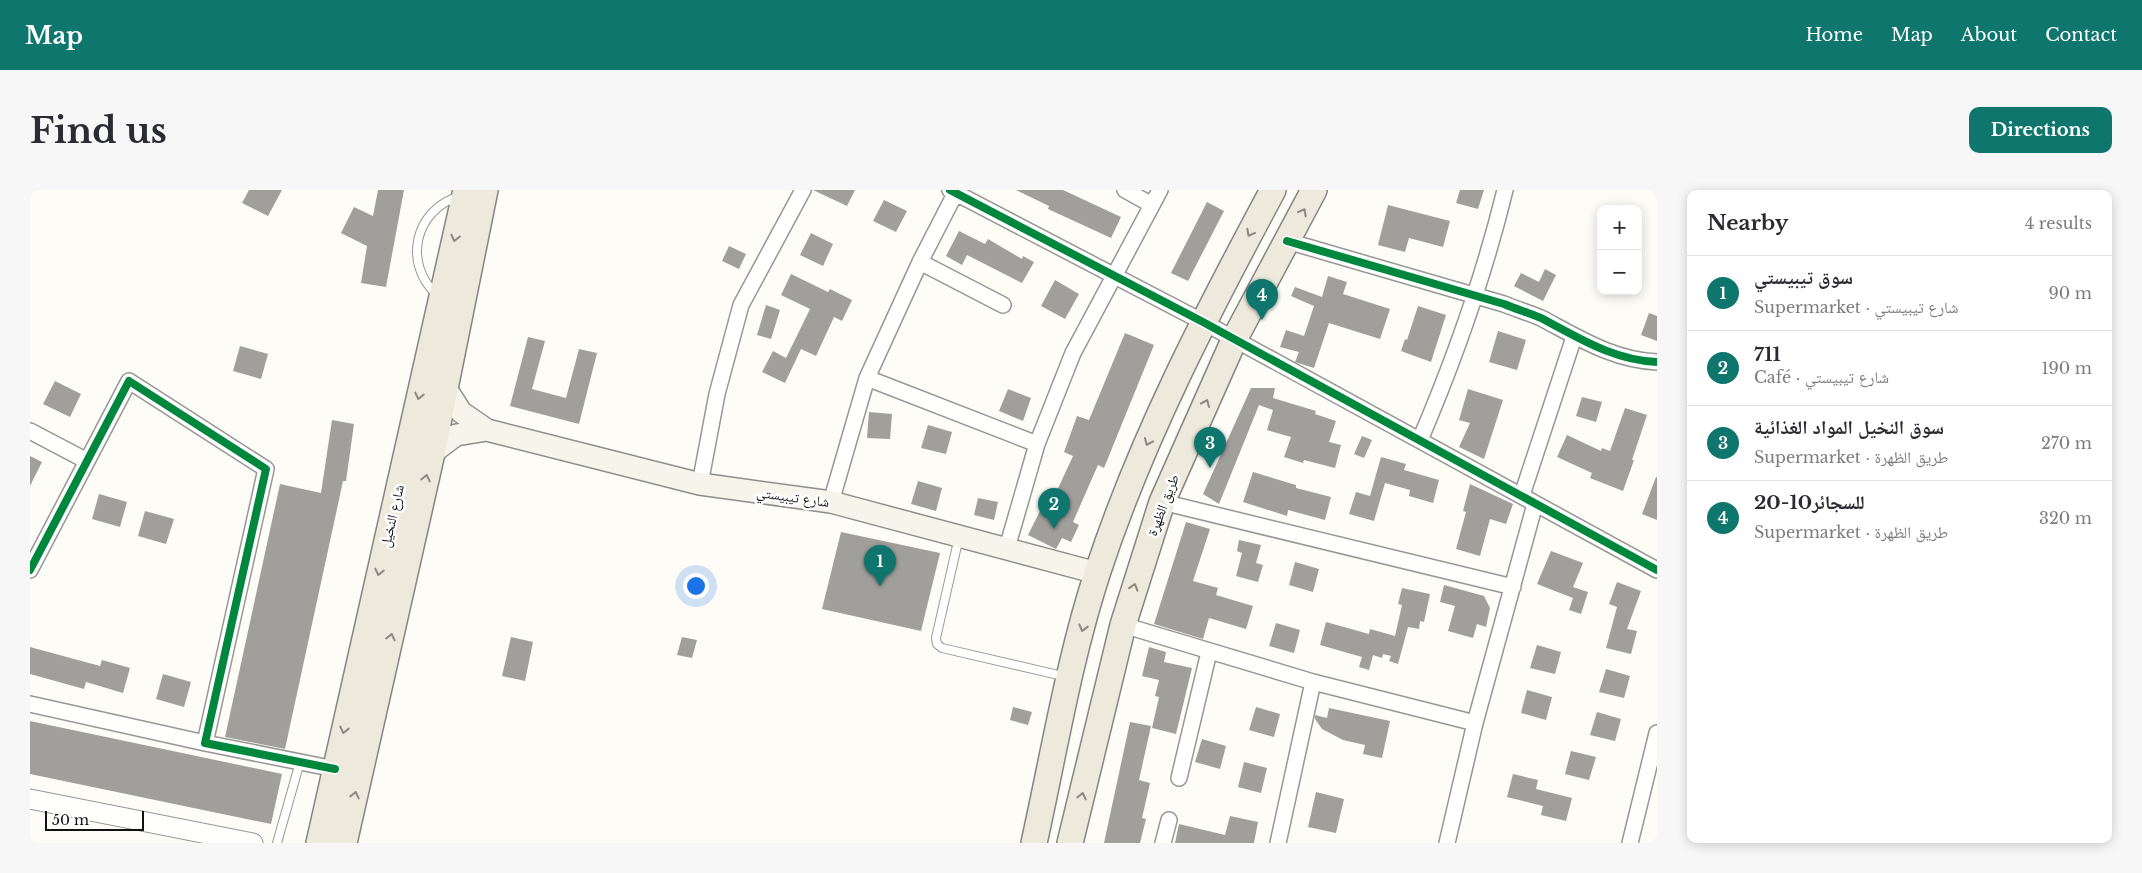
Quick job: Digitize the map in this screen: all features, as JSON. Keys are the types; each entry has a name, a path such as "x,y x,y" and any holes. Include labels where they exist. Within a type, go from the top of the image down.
{"main road":[{"path":"1034,843 1070,678 1097,573 1133,476 1174,380 1274,190"},
{"name":"طريق الظهرة","path":"1070,843 1123,625 1162,502 1234,340 1314,190"},
{"name":"شارع النخيل","path":"319,843 451,300 472,192"},
{"name":"شارع النخيل","path":"344,843 432,453 445,387 451,300"},
{"path":"445,387 461,412 487,430"},
{"name":"شارع تيبيستي","path":"487,430 700,484 831,502 1097,573"},
{"path":"432,453 456,435 487,430"}],"street":[{"path":"700,484 717,394 741,305 804,190"},
{"path":"1125,190 1152,205"},
{"path":"1007,548 1037,444 1073,353 1160,190"},
{"path":"1420,440 1459,345 1476,296 1505,190"},
{"path":"831,502 867,378 955,191 1203,322 1657,570"},
{"path":"1287,241 1476,296 1539,318 1603,350 1640,361 1657,362"},
{"path":"920,262 1003,305"},
{"path":"1522,495 1574,337"},
{"path":"867,378 1037,444"},
{"path":"30,570 129,381 266,469 205,743"},
{"path":"30,431 87,461"},
{"path":"1162,502 1513,587"},
{"path":"1447,843 1475,722 1535,504"},
{"path":"1123,625 1313,682 1475,722"},
{"path":"1180,778 1209,652"},
{"path":"1278,843 1313,682"},
{"path":"30,704 205,743 336,769"},
{"path":"1630,843 1657,733"},
{"path":"30,799 253,843"},
{"path":"1163,843 1169,820"}],"lane":[{"path":"451,300 430,288 418,265 418,238 422,225 440,205 472,192"},
{"path":"959,535 936,638 938,644 942,648 1070,678"},
{"path":"278,843 300,762"}],"building":[{"path":"249,190 282,190 268,216 242,203"},
{"path":"378,190 404,190 386,287 361,283 367,246 341,233 354,207 373,216"},
{"path":"813,190 855,190 847,206"},
{"path":"1016,190 1063,190 1121,217 1111,238 1048,209 1049,206"},
{"path":"1460,190 1484,190 1478,209 1456,203"},
{"path":"884,200 907,211 896,232 873,221"},
{"path":"1207,202 1224,211 1188,281 1171,273"},
{"path":"1388,205 1450,221 1443,247 1409,238 1405,252 1378,245"},
{"path":"959,231 985,244 988,239 1022,259 1023,256 1034,262 1022,283 967,255 962,265 946,256"},
{"path":"811,233 833,244 823,266 800,255"},
{"path":"729,246 746,254 739,269 722,261"},
{"path":"1545,269 1556,275 1543,301 1514,286 1521,273 1539,282"},
{"path":"791,274 828,292 830,289 852,300 842,321 834,317 816,356 801,349 785,383 762,372 773,351 786,358 810,309 781,295"},
{"path":"1328,276 1347,282 1343,294 1390,309 1380,339 1329,323 1314,368 1295,362 1299,352 1280,347 1286,330 1304,336 1314,306 1291,296 1295,287 1322,297"},
{"path":"1055,280 1079,294 1065,319 1041,306"},
{"path":"766,305 780,310 771,339 757,335"},
{"path":"1418,306 1446,315 1431,362 1401,351 1405,339 1407,340"},
{"path":"1649,313 1657,316 1657,341 1641,335"},
{"path":"1498,331 1526,340 1517,370 1489,362"},
{"path":"1125,333 1154,345 1104,468 1098,465 1073,522 1079,525 1071,542 1062,538 1056,549 1028,535 1042,507 1048,510 1073,456 1064,452 1077,416 1089,420"},
{"path":"528,337 545,341 532,389 566,398 579,349 597,353 579,424 510,406"},
{"path":"240,346 268,354 261,379 233,371"},
{"path":"55,381 81,394 70,417 43,404"},
{"path":"1251,388 1275,388 1273,398 1316,411 1315,414 1336,421 1329,442 1341,445 1335,468 1304,460 1303,463 1284,457 1291,437 1267,430 1273,410 1259,405 1219,504 1203,494"},
{"path":"1008,389 1031,398 1023,421 999,411"},
{"path":"1468,389 1503,400 1484,459 1459,447 1470,423 1459,420"},
{"path":"1582,397 1602,402 1596,422 1576,416"},
{"path":"1625,408 1647,415 1623,491 1590,478 1592,473 1557,457 1567,435 1601,451 1602,448 1610,451"},
{"path":"869,412 892,414 890,439 867,438"},
{"path":"332,420 354,424 346,481 343,481 285,749 225,737 280,484 321,493"},
{"path":"928,425 952,432 946,454 921,448"},
{"path":"1362,436 1372,440 1364,458 1354,454"},
{"path":"30,456 42,462 30,486"},
{"path":"1381,457 1406,464 1404,470 1439,480 1433,503 1409,496 1410,490 1385,483 1374,521 1349,514 1356,492 1370,496"},
{"path":"1253,472 1296,485 1296,488 1331,497 1325,520 1288,510 1287,516 1243,502"},
{"path":"1657,477 1657,520 1642,514"},
{"path":"918,481 942,488 936,511 911,504"},
{"path":"1470,484 1513,504 1506,524 1490,519 1480,556 1456,549 1466,512 1463,511"},
{"path":"99,494 127,502 120,527 92,519"},
{"path":"978,498 998,502 994,520 974,515"},
{"path":"145,511 174,519 166,544 138,536"},
{"path":"1186,522 1210,529 1193,581 1218,588 1216,595 1253,606 1246,629 1209,618 1203,639 1154,624"},
{"path":"841,532 940,553 921,631 822,609"},
{"path":"1239,540 1261,545 1256,563 1263,565 1258,582 1236,576 1242,553 1237,551"},
{"path":"1551,551 1583,563 1573,587 1588,592 1581,614 1569,610 1573,598 1537,584"},
{"path":"1295,562 1319,569 1313,592 1289,585"},
{"path":"1617,582 1641,591 1627,629 1637,631 1631,654 1606,648 1617,607 1609,604"},
{"path":"1444,585 1484,596 1490,608 1486,627 1477,624 1473,638 1448,631 1455,606 1440,602"},
{"path":"1402,588 1430,594 1424,622 1420,621 1419,629 1408,627 1398,664 1389,661 1391,656 1383,654 1382,658 1373,655 1369,670 1359,667 1362,657 1320,645 1326,622 1369,634 1370,629 1395,636 1402,605 1398,604"},
{"path":"1276,623 1300,630 1294,653 1269,646"},
{"path":"511,637 533,642 525,681 502,676"},
{"path":"682,637 697,640 692,658 677,655"},
{"path":"1537,645 1561,652 1555,674 1530,668"},
{"path":"30,647 100,666 102,660 130,668 123,693 86,682 84,689 30,674"},
{"path":"1149,647 1166,652 1164,662 1192,668 1176,734 1152,728 1159,697 1155,696 1159,680 1142,676"},
{"path":"1606,669 1630,676 1624,698 1599,692"},
{"path":"163,674 191,682 184,707 156,699"},
{"path":"1527,690 1552,697 1546,720 1521,713"},
{"path":"1013,707 1032,712 1028,725 1010,720"},
{"path":"1256,707 1280,714 1274,737 1249,730"},
{"path":"1329,708 1390,721 1382,758 1363,754 1365,745 1343,740 1322,729 1315,719 1315,715 1327,718"},
{"path":"1597,712 1621,719 1615,741 1590,735"},
{"path":"30,721 282,774 271,824 30,774"},
{"path":"1130,722 1151,726 1139,780 1150,783 1142,818 1146,819 1140,843 1104,843"},
{"path":"1202,739 1226,746 1220,769 1195,762"},
{"path":"1571,751 1596,757 1589,780 1565,774"},
{"path":"1244,762 1267,768 1261,793 1238,787"},
{"path":"1513,774 1538,780 1536,789 1572,798 1566,821 1541,815 1543,806 1507,797"},
{"path":"1316,792 1344,799 1336,833 1308,827"},
{"path":"1230,816 1258,822 1254,843 1175,843 1179,824 1225,835"}],"cycle path":[{"path":"950,190 1203,322 1657,570"},
{"path":"1287,241 1504,304 1541,318 1597,347 1626,357 1657,362"},
{"path":"30,570 129,381 266,469 205,743 335,769"}],"place":[{"name":"20-10للسجائر","path":"1262,320"},
{"name":"سوق النخيل المواد الغذائية","path":"1210,468"},
{"name":"711","path":"1054,529"},
{"name":"سوق تيبيستي","path":"880,586"}]}
